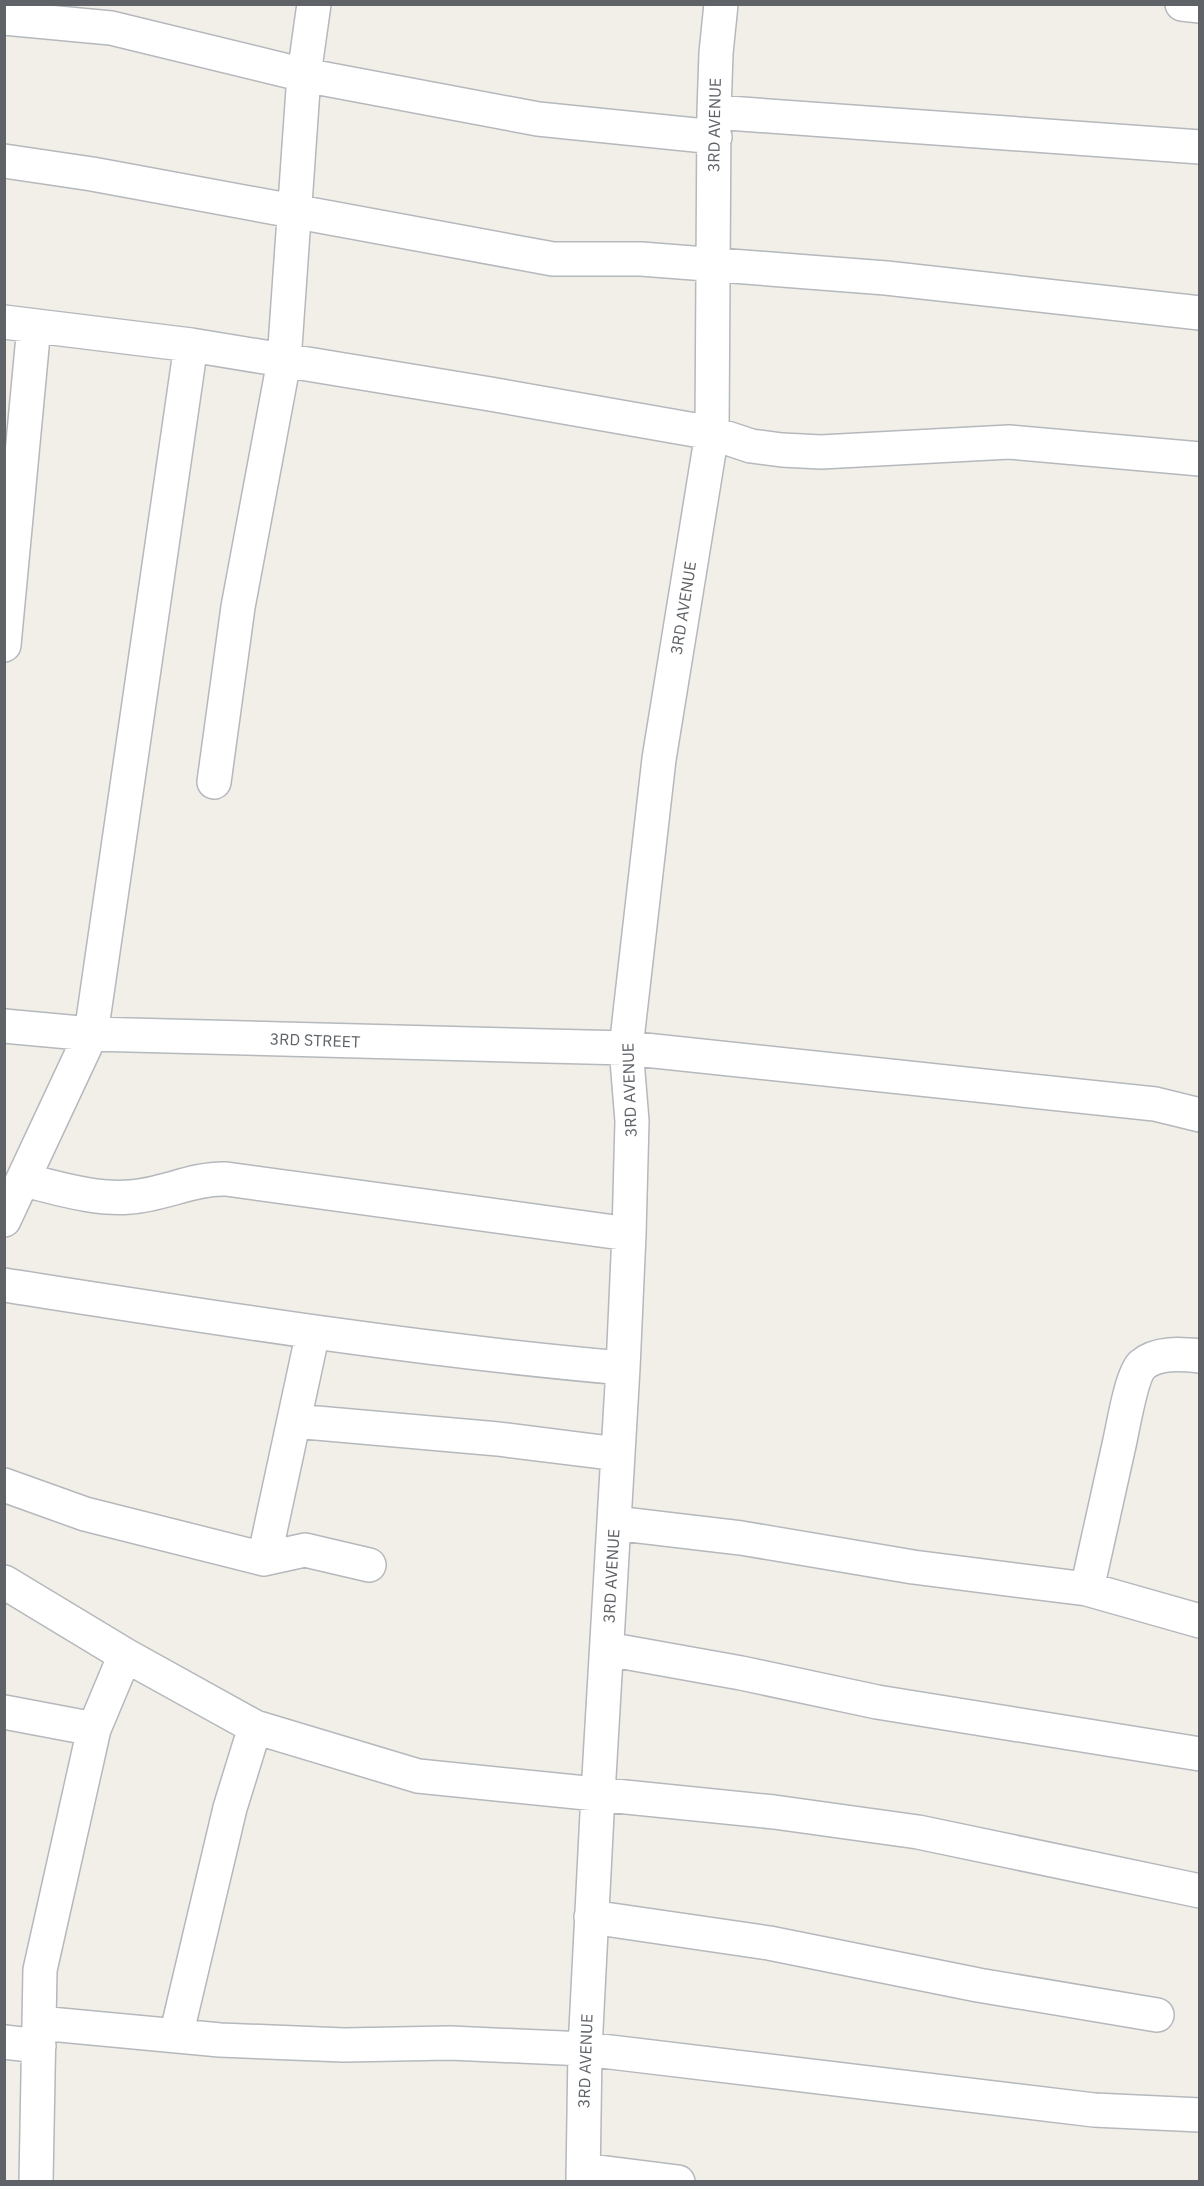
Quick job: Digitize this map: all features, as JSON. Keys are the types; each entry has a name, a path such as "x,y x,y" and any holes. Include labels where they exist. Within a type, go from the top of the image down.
{"street":[{"path":"214,782 238,608 284,361 304,75 314,4"},
{"name":"3RD AVENUE","path":"583,2176 585,2049 591,1917 623,1368 632,1121 626,1048 659,759 712,433 716,53 721,4"},
{"path":"1182,4 1200,6"},
{"path":"4,18 111,28 304,75 538,119 1200,147"},
{"path":"4,161 92,174 294,210 553,259 641,259 886,278 1200,313"},
{"path":"4,645 21,481 19,324 191,345 712,433 751,446 782,450 820,452 1009,442 1200,459"},
{"path":"4,1220 91,1034 191,345"},
{"name":"3RD STREET","path":"4,1026 91,1034 626,1048 1155,1104 1200,1115"},
{"path":"24,1180 87,1195 129,1198 210,1179 226,1179 628,1233"},
{"path":"4,1285 313,1332 509,1358 623,1368"},
{"path":"264,1559 313,1332"},
{"path":"1087,1589 1128,1403 1139,1368 1149,1360 1163,1356 1181,1354 1200,1356"},
{"path":"294,1421 498,1439 618,1454"},
{"path":"4,1485 85,1514 264,1559 305,1550 369,1565"},
{"path":"614,1523 741,1538 914,1567 1087,1589 1200,1621"},
{"path":"4,1582 125,1655 255,1727 418,1776 774,1812 918,1832 1200,1891"},
{"path":"607,1649 741,1673 877,1702 1200,1754"},
{"path":"36,2181 40,1970 94,1730 125,1655"},
{"path":"4,1712 94,1730"},
{"path":"176,2036 230,1808 255,1727"},
{"path":"591,1917 769,1943 978,1985 1157,2015"},
{"path":"4,2042 39,2035 176,2036 344,2045 450,2043 585,2049 1094,2110 1200,2115"},
{"path":"583,2176 678,2181"}]}
